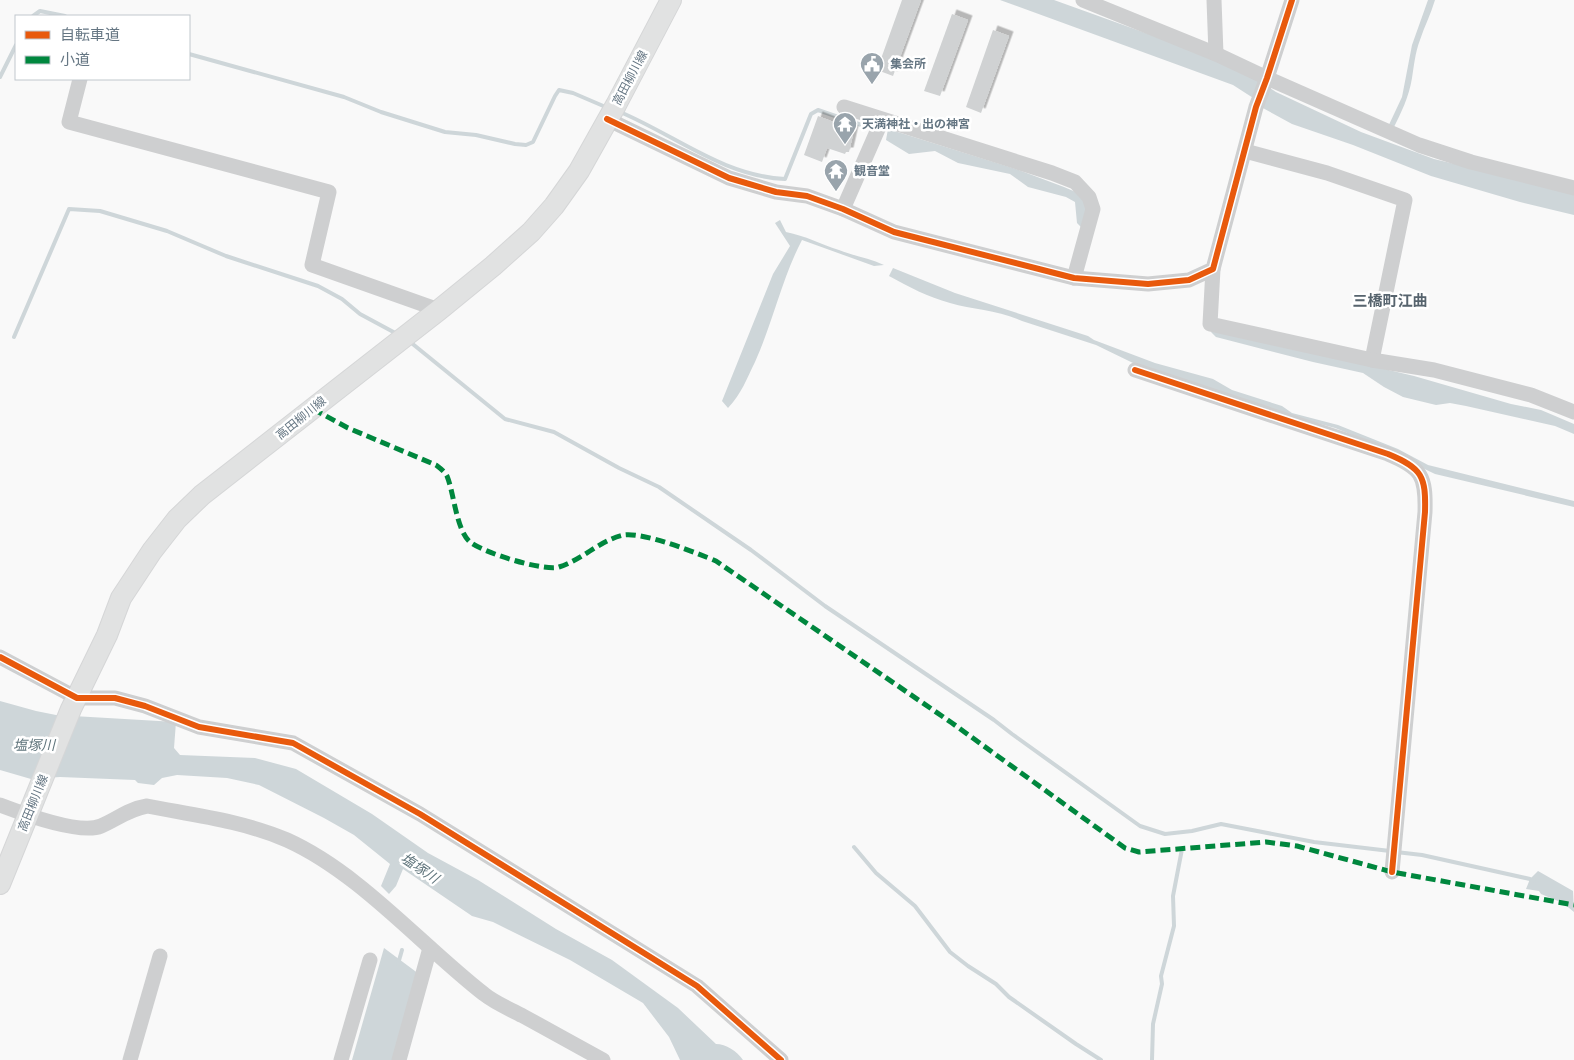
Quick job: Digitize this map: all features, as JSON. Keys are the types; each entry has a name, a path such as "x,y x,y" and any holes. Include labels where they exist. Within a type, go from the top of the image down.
{"main road":[{"name":"高田柳川線","path":"0,884 74,703 107,634 121,598 152,550 177,519 202,495 439,310 531,232 579,171 671,0"}],"street":[{"path":"1083,0 1216,54 1419,145 1471,162 1574,188"},
{"path":"1214,0 1216,54"},
{"path":"1292,0 1268,78 1256,107 1213,269 1210,324 1372,360 1434,370 1532,396 1574,412"},
{"path":"80,80 69,122 330,192 312,265 439,310"},
{"path":"844,107 879,128 1052,173 1075,182 1089,197 1092,209 1074,278"},
{"path":"612,112 729,178 776,192 807,196 843,209 894,232 1074,278 1148,284 1189,280 1213,269"},
{"path":"843,209 879,128"},
{"path":"1245,151 1327,173 1405,200 1372,360"},
{"path":"1135,370 1388,454 1409,462 1420,473 1425,488 1425,512 1392,872"},
{"path":"0,657 74,703 115,698 145,706 199,727 292,743 420,814 697,986 781,1060"},
{"path":"0,805 30,810 84,828 100,827 134,808 147,806 224,821 287,840 319,858 378,902 486,996 603,1060"},
{"path":"399,1060 430,948"},
{"path":"130,1060 160,956"},
{"path":"341,1060 370,960"}],"water":[{"path":"1000,0 1054,0 1165,40 1229,66 1276,92 1361,132 1434,159 1574,193 1574,215 1520,202 1431,176 1353,145 1292,124 1261,107 1261,103 1233,85"},
{"path":"1428,0 1435,0 1418,45 1409,92 1393,129 1387,129 1402,97 1412,45"},
{"path":"888,129 1016,169 1078,193 1089,206 1082,228 1077,223 1075,202 1066,197 1028,187 1010,174 958,163 935,151 909,154 886,140"},
{"path":"780,220 786,232 884,265 874,266 802,240 789,269 755,362 740,392 728,408 722,401 773,274 790,246 775,223"},
{"path":"893,268 955,293 1088,336 1155,363 1213,379 1232,390 1282,406 1292,413 1338,425 1398,449 1428,465 1574,501 1574,507 1435,474 1335,428 1283,414 1133,363 1096,345 1013,317 934,298 889,276"},
{"path":"1221,330 1414,376 1511,404 1541,410 1574,424 1574,434 1555,426 1466,406 1450,403 1436,405 1403,397 1363,373 1216,337 1211,332"},
{"name":"塩塚川","path":"0,701 56,715 176,722 174,748 180,755 255,758 296,769 372,814 428,853 478,880 556,929 612,960 678,1008 716,1044 724,1045 731,1049 743,1060 680,1060 669,1037 643,1003 570,960 493,922 472,916 403,869 396,886 389,894 381,886 390,864 354,835 259,785 227,778 177,775 162,778 154,785 138,783 135,780 60,777 31,779 0,770"},
{"path":"1538,871 1573,891 1574,912 1563,903 1541,894 1539,891 1526,889 1530,879"},
{"path":"384,948 419,974 395,1060 352,1060"}],"building":[{"path":"902,0 921,0 893,76 877,70"},
{"path":"952,14 968,20 940,96 924,91"},
{"path":"993,30 1009,36 981,113 966,107"},
{"path":"818,116 854,130 849,152 845,154 827,148 822,162 804,155"}],"waterway":[{"path":"34,15 40,11 60,15"},
{"path":"0,77 15,47"},
{"path":"190,54 344,97 381,112 445,132 476,135 515,144 526,145 533,142 559,90 573,93 608,108"},
{"path":"620,112 720,163 762,176 785,179 811,114 818,110 873,129"},
{"path":"14,337 69,209 100,211 167,231 226,256 318,286 342,299 360,314 399,335"},
{"path":"409,341 505,419 554,432 619,468 659,487 751,550 825,606 994,720 1140,826 1165,834 1192,831 1221,824 1314,842 1390,851"},
{"path":"854,847 876,873 915,906 950,952 996,984 1009,997 1101,1060"},
{"path":"1152,1060 1153,1024 1162,984 1161,976 1174,926 1173,896 1182,849"},
{"path":"1396,852 1422,855 1534,881"},
{"path":"398,964 402,950"}],"marked path":[{"path":"313,409 348,428 438,466 447,476 461,528 469,541 499,555 541,567 559,567 607,541 624,535 633,535 670,544 716,561 952,723 1125,848 1139,852 1266,842 1297,846 1392,872 1574,905"}],"cycle path":[{"path":"607,119 729,178 776,192 807,196 843,209 894,232 1074,278 1148,284 1189,280 1213,269 1256,107 1292,0"},
{"path":"1135,370 1388,454 1408,464 1420,475 1423,482 1425,512 1392,872"},
{"path":"0,657 77,698 115,698 145,706 199,727 293,743 420,814 697,986 781,1060"}],"place":[{"name":"集会所","path":"872,85"},
{"name":"天満神社・出の神宮","path":"845,145"},
{"name":"観音堂","path":"836,192"}],"district":[{"name":"三橋町江曲","path":"1390,301"}]}
